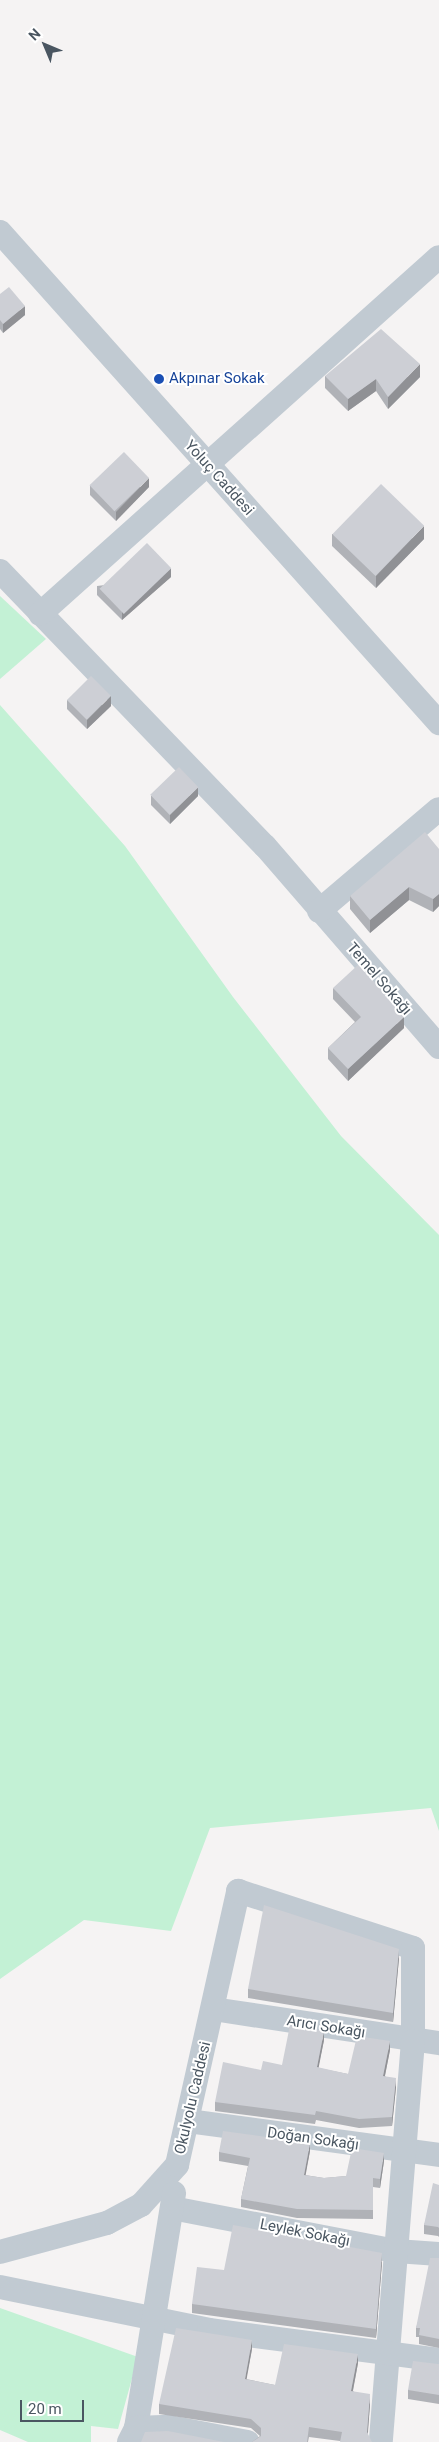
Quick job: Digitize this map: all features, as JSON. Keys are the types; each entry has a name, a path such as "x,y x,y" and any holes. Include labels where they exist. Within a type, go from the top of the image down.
{"street":[{"name":"Yoluç Caddesi","path":"0,232 439,723"},
{"path":"0,571 40,614 206,463 439,257"},
{"name":"Temel Sokağı","path":"40,614 208,785 439,1047"},
{"path":"319,911 439,809"},
{"name":"Okulyolu Caddesi","path":"0,2252 107,2223 141,2205 177,2165 238,1891 413,1948 413,2041"},
{"name":"Arıcı Sokağı","path":"213,2009 413,2041 439,2043"},
{"path":"381,2442 413,2041"},
{"name":"Doğan Sokağı","path":"188,2120 404,2152 439,2155"},
{"path":"177,2165 172,2208 133,2435 169,2427 248,2442"},
{"name":"Leylek Sokağı","path":"172,2208 396,2251 439,2254"},
{"path":"0,2286 152,2317 388,2356 439,2360"}],"green space":[{"path":"0,596 46,639 0,679"},
{"path":"0,705 125,846 233,997 341,1136 439,1235 439,1831 431,1808 210,1828 171,1931 84,1920 0,1979"},
{"path":"0,2308 138,2357 118,2429 91,2426 91,2442 28,2442 0,2430"}],"building":[{"path":"9,287 25,306 3,324 0,320 0,294"},
{"path":"381,329 420,364 388,397 376,379 348,399 325,376"},
{"path":"124,452 149,478 114,511 89,485"},
{"path":"381,484 424,526 376,576 332,534"},
{"path":"147,543 171,568 124,614 100,589"},
{"path":"91,676 111,696 87,720 67,700"},
{"path":"179,767 198,787 170,815 150,795"},
{"path":"425,832 439,849 439,894 433,899 409,887 370,920 350,896"},
{"path":"359,964 404,1017 348,1069 328,1048 361,1017 333,988"},
{"path":"264,1905 399,1949 393,2013 248,1989"},
{"path":"290,2025 324,2031 317,2067 348,2074 357,2036 390,2041 383,2076 396,2078 392,2117 359,2119 316,2111 315,2115 215,2102 223,2062 261,2070 263,2061 282,2065"},
{"path":"223,2131 310,2143 304,2175 324,2178 346,2176 352,2148 384,2153 380,2179 373,2178 373,2210 297,2209 241,2199 250,2158 219,2152"},
{"path":"433,2183 439,2185 439,2228 424,2225"},
{"path":"233,2225 382,2253 376,2329 192,2304 197,2267 224,2270"},
{"path":"430,2258 439,2258 439,2339 419,2335 420,2328 416,2328"},
{"path":"176,2328 252,2340 245,2379 275,2385 284,2344 358,2354 351,2391 370,2394 367,2432 372,2442 340,2442 342,2432 309,2427 307,2442 252,2442 261,2436 261,2428 251,2419 159,2404"},
{"path":"413,2361 439,2364 439,2395 408,2390"},
{"path":"168,2431 224,2442 141,2442 145,2432"}],"place":[{"name":"Akpınar Sokak","path":"159,379"}]}
